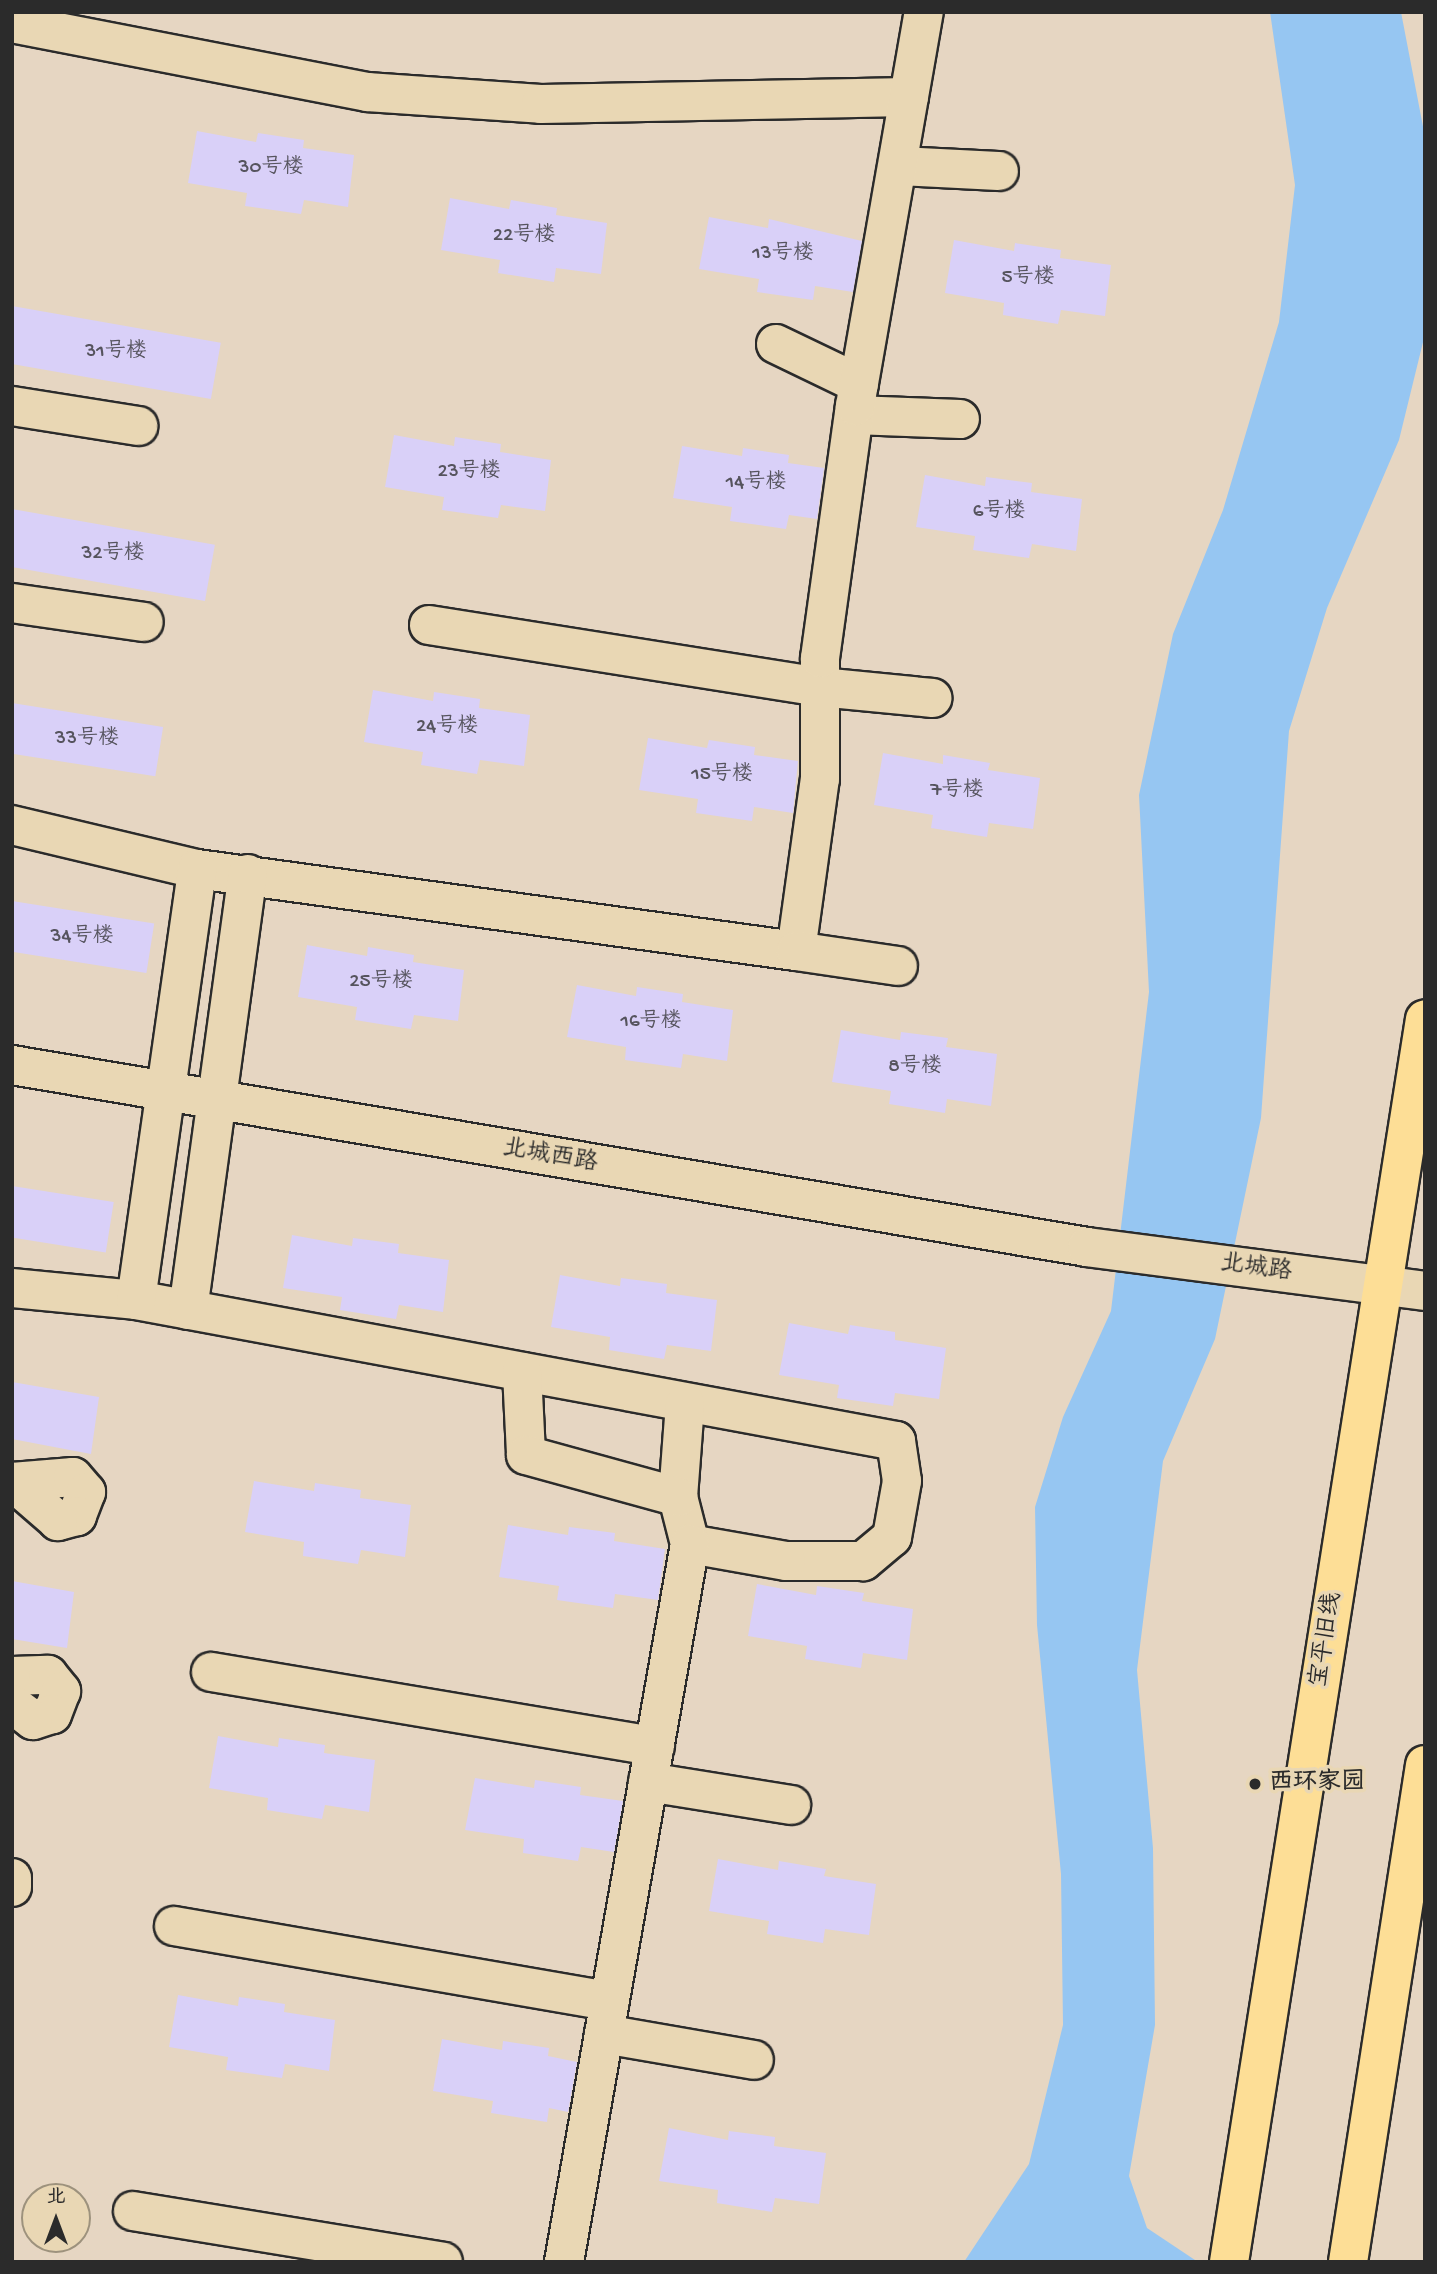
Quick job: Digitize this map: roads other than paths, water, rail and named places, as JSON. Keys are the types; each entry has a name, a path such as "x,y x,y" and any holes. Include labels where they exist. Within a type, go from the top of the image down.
{"main road":[{"name":"宝平旧线","path":"1230,2252 1425,1019"},
{"path":"1348,2262 1425,1765"}],"street":[{"path":"796,951 820,779 820,687 857,399 924,12"},
{"path":"12,23 368,92 541,104 909,97"},
{"path":"899,166 999,171"},
{"path":"776,344 857,399 960,419"},
{"path":"12,406 138,426"},
{"path":"12,603 144,622"},
{"path":"429,625 820,687 932,698"},
{"path":"12,825 197,869 898,966"},
{"path":"136,1300 197,869"},
{"path":"188,1310 248,874"},
{"name":"北城西路","path":"12,1065 1087,1247"},
{"name":"北城路","path":"1087,1247 1234,1265 1383,1288 1425,1291"},
{"path":"12,1288 136,1300 896,1441 902,1481 892,1537 863,1561 786,1561 690,1544"},
{"path":"522,1372 526,1455 678,1497"},
{"path":"564,2262 690,1544 678,1497 685,1402"},
{"path":"211,1672 651,1764 791,1805"},
{"path":"12,1676 48,1675 61,1691 52,1714 33,1720 12,1704"},
{"path":"12,1878 12,1886"},
{"path":"174,1926 607,2018 754,2060"},
{"path":"134,2211 443,2262"}],"water":[{"path":"1270,12 1401,12 1425,137 1425,334 1399,440 1327,608 1289,731 1261,1118 1215,1339 1163,1461 1137,1670 1153,1848 1155,2025 1129,2176 1147,2228 1198,2262 964,2262 1029,2164 1063,2025 1061,1874 1037,1625 1035,1507 1063,1417 1111,1311 1149,992 1139,795 1173,634 1223,510 1279,322 1295,185"}],"place":[{"name":"西环家园","path":"1255,1784"}]}
